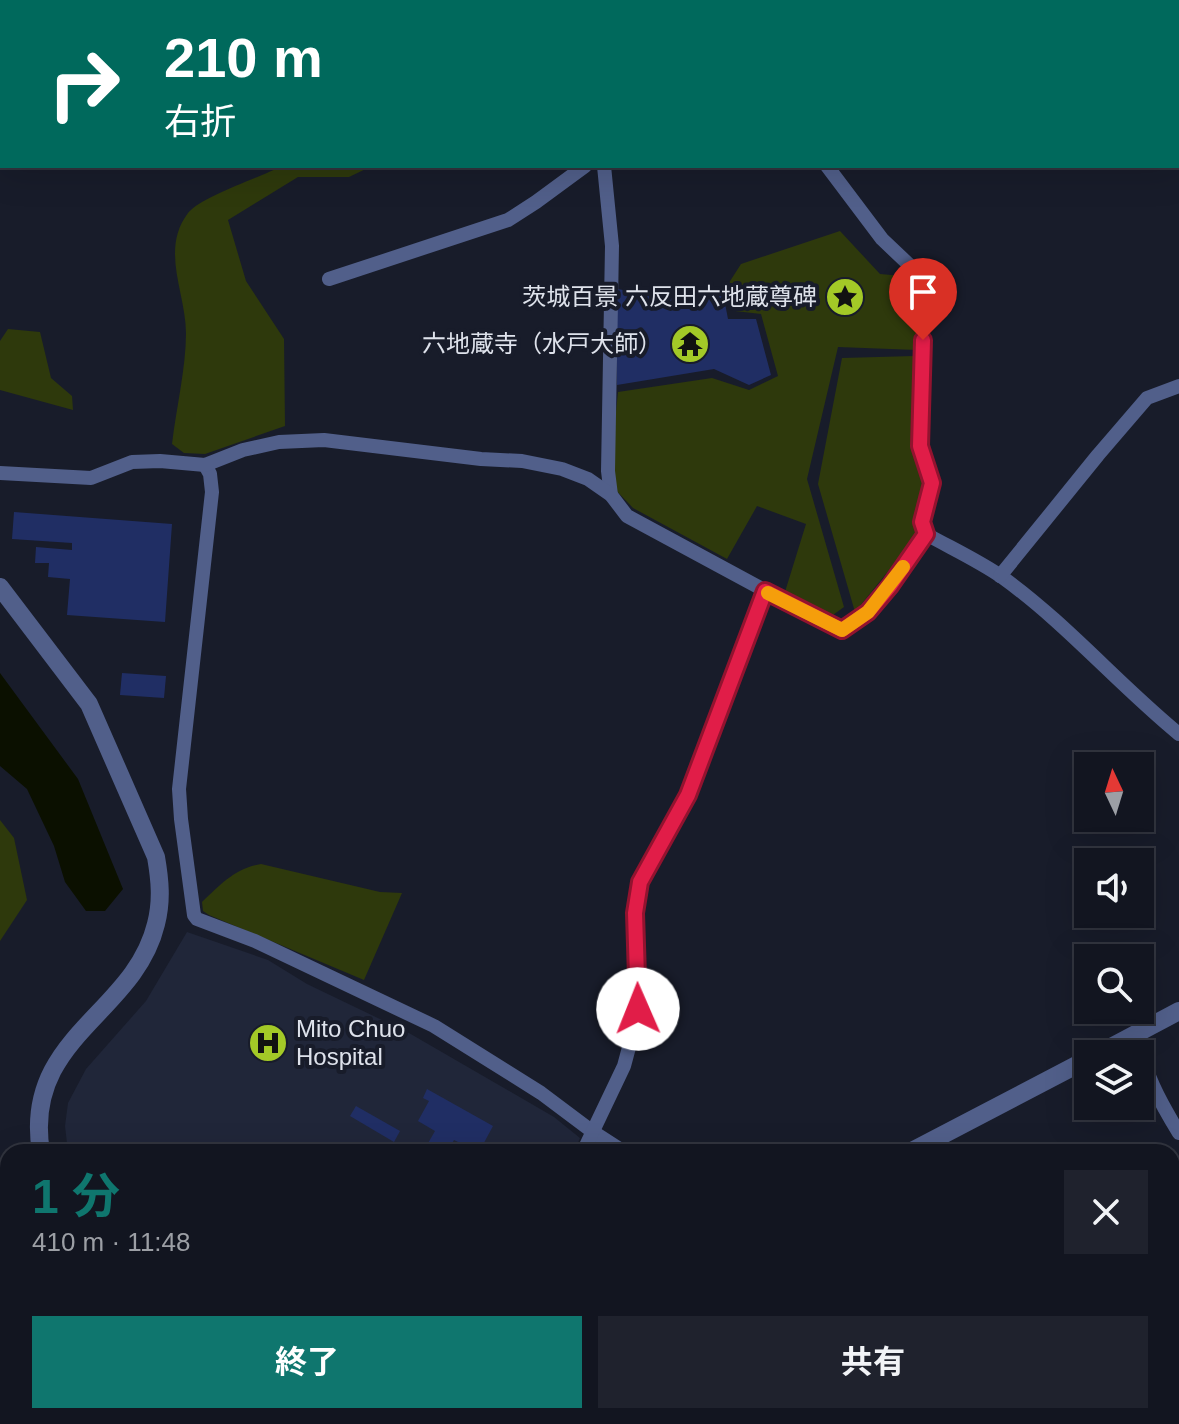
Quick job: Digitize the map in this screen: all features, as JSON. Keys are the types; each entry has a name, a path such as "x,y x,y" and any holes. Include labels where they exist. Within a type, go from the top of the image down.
{"street":[{"path":"329,279 508,220 582,168"},
{"path":"604,168 612,246 608,471 611,495"},
{"path":"829,168 882,239 922,277 920,446 932,483 922,522 926,534 1000,576 1046,613 1140,702 1179,734"},
{"path":"1000,576 1147,398 1179,386"},
{"path":"0,473 91,478 132,462 205,465 243,450 279,442 324,440 522,461 562,469 588,479 611,495 627,516 842,630 868,612 926,534"},
{"path":"205,465 210,474 212,492 179,789 194,915 434,1026 541,1093 612,1144"},
{"path":"0,587 89,704 156,857 161,884 156,927 147,948 132,973 69,1046 47,1080 39,1116 41,1144"},
{"path":"587,1144 624,1066 635,1025 638,1009 635,913 640,882 688,795 765,591"},
{"path":"1125,1040 1179,1011"},
{"path":"1137,1034 1146,1071 1179,1133"},
{"path":"925,1144 1074,1066"}],"shaded area":[{"path":"0,673 78,779 123,889 105,911 86,911 65,882 54,846 27,789 0,766"},
{"name":"Mito Chuo Hospital","path":"187,932 268,960 307,984 409,1033 554,1117 580,1138 577,1144 67,1144 65,1126 68,1103 86,1069 146,1001"}],"green space":[{"path":"277,168 368,168 349,177 298,177 228,220 246,281 284,339 285,426 205,454 184,453 172,444 186,346 185,318 176,272 176,242 188,213 205,200"},
{"path":"840,231 880,274 914,277 917,350 838,347 807,479 844,607 826,620 784,595 806,524 757,506 727,559 633,508 609,483 618,392 712,378 749,390 778,376 761,314 735,311 725,289 741,264"},
{"path":"8,329 40,332 51,378 72,396 73,410 0,390 0,341"},
{"path":"914,356 915,448 925,480 919,533 855,612 818,484 842,358"},
{"path":"0,820 14,838 27,900 0,941"},
{"path":"261,864 380,892 402,893 364,980 203,911 202,902 222,884 243,869"}],"building":[{"name":"六地蔵寺（水戸大師）","path":"617,289 688,300 723,293 728,319 756,319 771,375 749,385 714,369 617,385"},
{"path":"14,512 172,524 165,622 67,615 70,579 48,577 49,563 35,563 36,547 72,550 72,543 12,539"},
{"path":"122,673 166,676 164,698 120,695"},
{"path":"427,1089 493,1126 483,1144 462,1144 454,1140 452,1144 428,1144 435,1131 418,1121 429,1101 423,1098"},
{"path":"356,1106 400,1131 394,1142 350,1116"}],"slow traffic":[{"path":"768,593 842,630 868,612 903,567"}],"place":[{"name":"茨城百景 六反田六地蔵尊碑","path":"845,297"},
{"name":"六地蔵寺（水戸大師）","path":"690,344"},
{"name":"Mito Chuo Hospital","path":"268,1043"}],"route":[{"path":"638,1009 635,913 640,882 688,795 765,591 842,630 868,612 926,534 922,522 932,483 920,446 923,340"}]}
